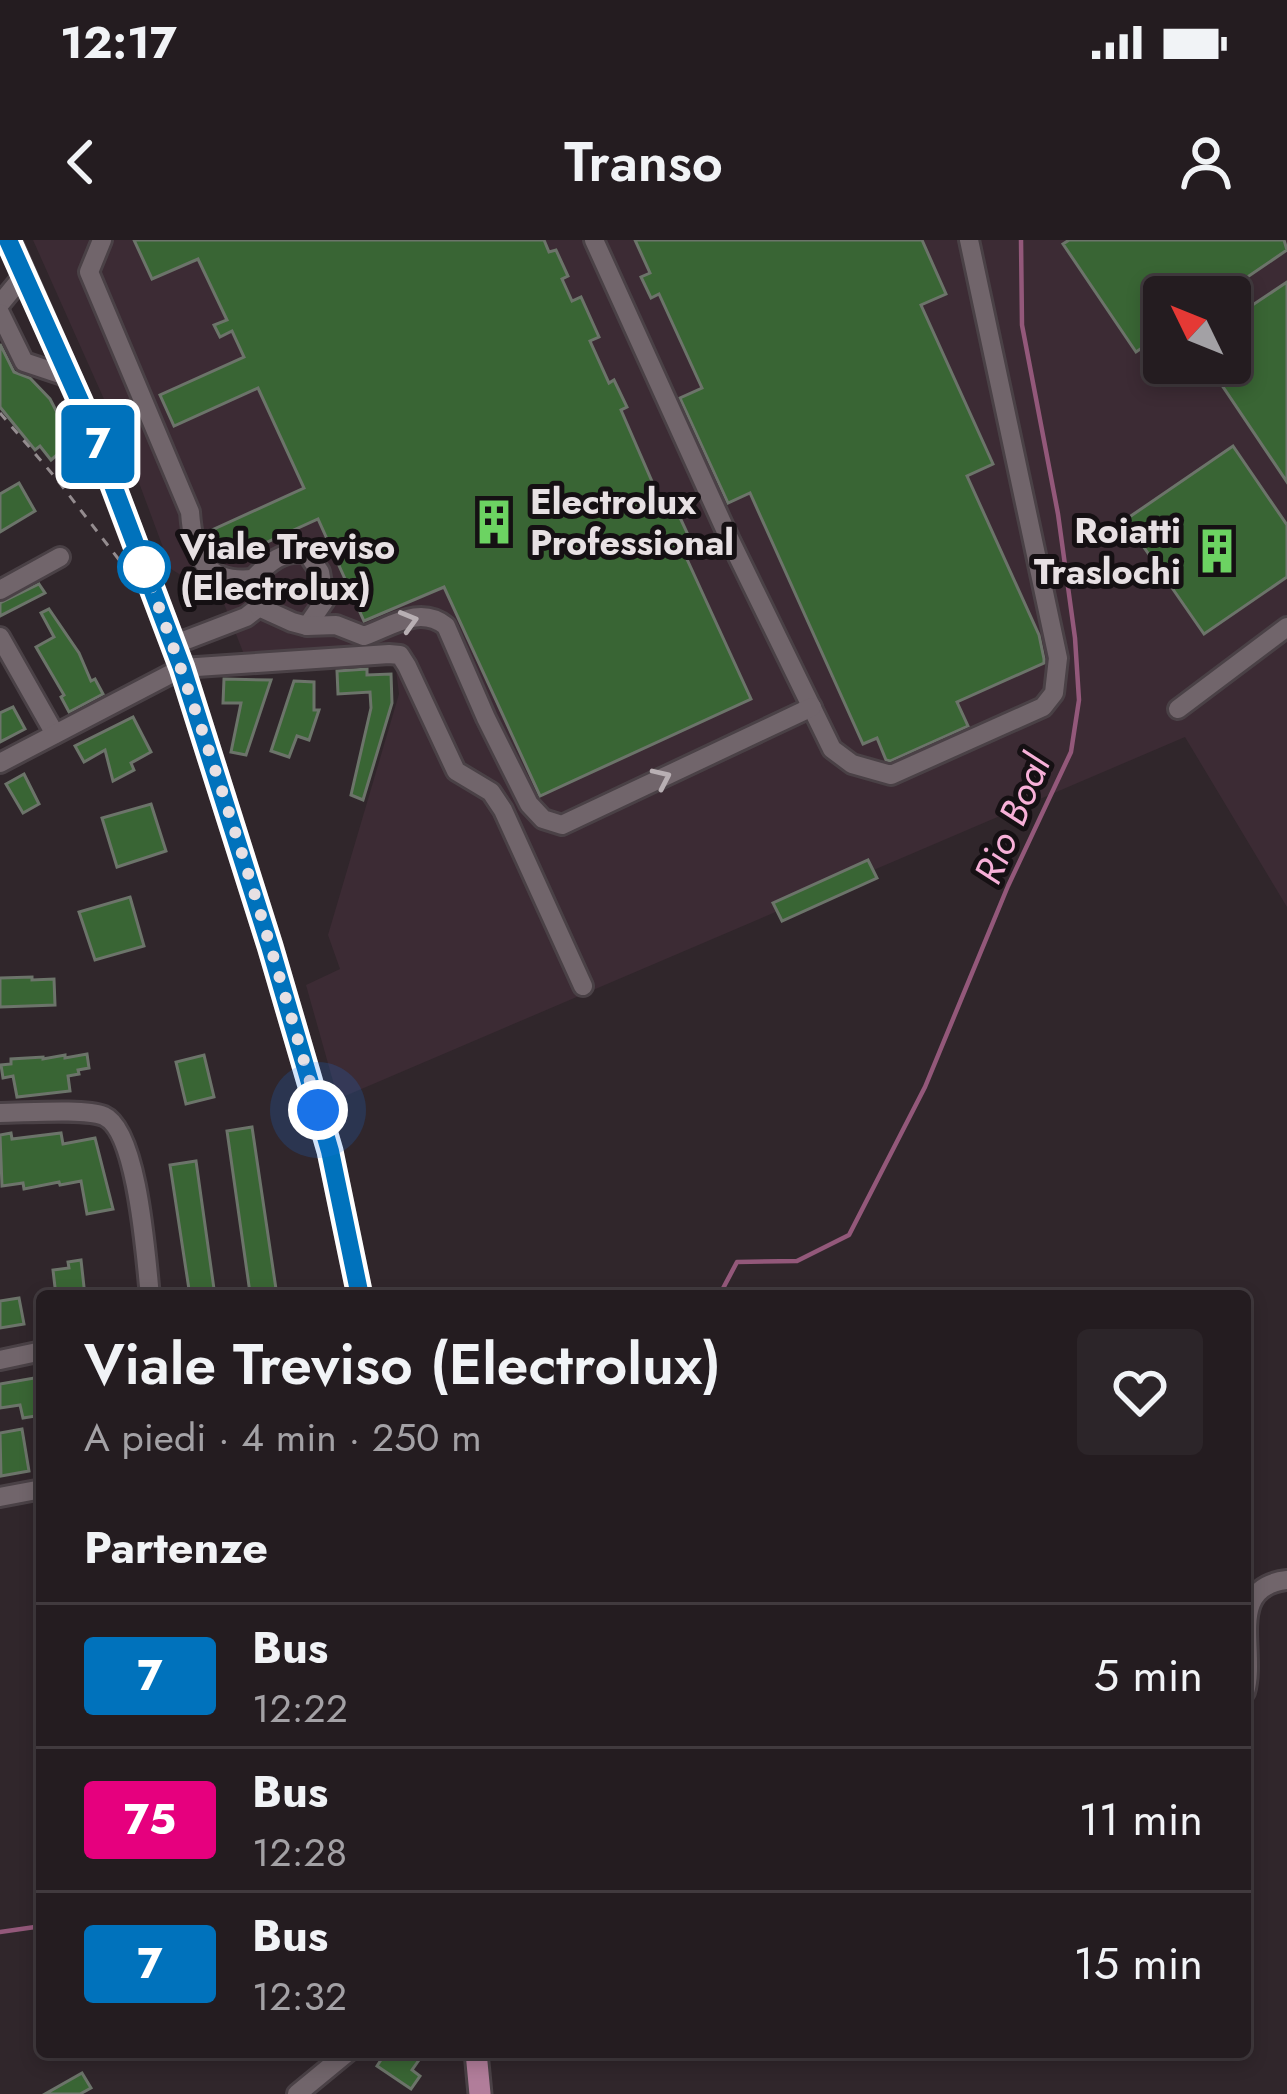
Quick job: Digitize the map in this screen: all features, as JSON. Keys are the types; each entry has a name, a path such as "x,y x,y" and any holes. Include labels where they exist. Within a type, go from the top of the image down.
{"main road":[{"path":"8,240 88,419 182,668 330,1151 359,1290"},
{"path":"477,2058 480,2094"}],"street":[{"path":"102,240 89,272 190,512 197,556 214,573 236,581 253,579 269,561 292,551 307,553 320,572 325,600 307,626"},
{"path":"594,240 729,538 832,748 852,764 891,775 1043,707 1054,693 1058,658 969,240"},
{"path":"0,304 24,275"},
{"path":"0,313 24,362 69,377"},
{"path":"0,590 60,557"},
{"path":"253,579 259,607"},
{"path":"173,645 259,607"},
{"path":"259,607 307,626 336,625 364,636 420,615 433,615 446,626 529,804 543,819 562,825 812,707"},
{"path":"1178,709 1287,627"},
{"path":"0,638 55,734"},
{"path":"0,764 182,668 400,656 455,771 491,792 503,810 583,986"},
{"path":"0,1113 99,1113 116,1122 129,1151 149,1290"},
{"path":"0,1360 36,1352"},
{"path":"0,1497 36,1490"},
{"path":"1251,1604 1256,1591 1287,1580"},
{"path":"297,2094 341,2058"}],"path":[{"path":"0,413 128,570 145,569"}],"shaded area":[{"path":"33,240 1287,240 1287,907 1185,737 338,1099 306,985 340,969 328,935 399,694 396,670 383,643 245,657 223,601 171,569 128,453"}],"building":[{"name":"Electrolux Professional","path":"134,240 544,240 549,252 556,250 568,276 562,279 572,301 581,297 599,337 590,341 609,383 614,380 627,407 621,410 667,516 677,511 696,552 686,557 751,699 540,796 444,587 364,621 318,519 226,561 212,530 304,488 258,388 174,426 160,395 244,357 232,331 220,337 214,325 227,320 198,259 152,279"},
{"path":"635,240 922,240 946,294 921,305 993,464 967,476 1039,635 1044,659 957,702 968,726 890,761 877,738 863,744 750,493 728,503 680,398 702,388 659,294 651,298 641,277 650,273"},
{"path":"1069,240 1284,240 1287,250 1249,276 1143,276 1143,347 1136,352 1063,244"},
{"path":"1287,282 1287,482 1221,384 1251,384 1251,306"},
{"path":"0,344 14,372 30,378 50,399 62,422 63,434 71,443 51,460 40,446 35,450 0,407"},
{"name":"Roiatti Traslochi","path":"1233,446 1287,525 1287,577 1204,634 1125,520"},
{"path":"19,483 35,511 0,532 0,494"},
{"path":"39,584 45,593 0,616 0,603"},
{"path":"49,609 103,694 69,712 36,647 54,637 41,613"},
{"path":"367,669 367,675 391,674 392,703 363,800 351,795 371,708 370,692 338,694 337,671"},
{"path":"224,679 271,680 246,755 231,752 241,703 223,703"},
{"path":"294,681 314,682 314,710 319,710 309,740 297,736 289,757 271,751"},
{"path":"13,707 25,729 0,742 0,713"},
{"path":"133,717 151,752 131,763 134,770 113,781 105,750 84,762 75,746"},
{"path":"24,774 39,804 23,813 6,784"},
{"path":"151,804 166,851 117,867 102,818"},
{"path":"868,860 877,878 782,921 773,903"},
{"path":"130,897 144,946 95,960 79,912"},
{"path":"0,978 54,979 55,1005 0,1007"},
{"path":"87,1054 89,1068 68,1076 70,1091 17,1097 13,1076 3,1078 1,1065 11,1064 11,1059"},
{"path":"204,1055 214,1097 186,1104 176,1062"},
{"path":"252,1127 276,1289 250,1290 227,1131"},
{"path":"11,1133 12,1139 61,1133 63,1144 95,1138 113,1209 87,1214 81,1181 24,1189 23,1183 2,1186 0,1135"},
{"path":"196,1161 214,1290 189,1290 170,1165"},
{"path":"81,1260 84,1290 55,1290 53,1270 69,1268 68,1262"},
{"path":"19,1298 24,1324 0,1328 0,1301"},
{"path":"36,1378 36,1416 23,1418 20,1405 0,1408 0,1384"},
{"path":"22,1429 29,1471 1,1476 0,1433"},
{"path":"382,2058 416,2058 412,2070 420,2076 411,2089 377,2066"},
{"path":"82,2073 91,2088 80,2094 45,2094"}],"waterway":[{"name":"Rio Boal","path":"722,1290 737,1262 797,1261 849,1235 925,1087 1008,886 1071,752 1079,700 1075,638 1058,514 1022,325 1021,240"},
{"name":"Rio Boal","path":"0,1932 36,1927"}],"bus line":[{"name":"7","path":"8,240 88,419 182,668 330,1151 359,1290"}],"place":[{"name":"Electrolux Professional","path":"494,522"},
{"name":"Roiatti Traslochi","path":"1217,551"},
{"name":"Viale Treviso (Electrolux)","path":"144,567"}],"route":[{"path":"144,567 222,790 318,1110"}]}
